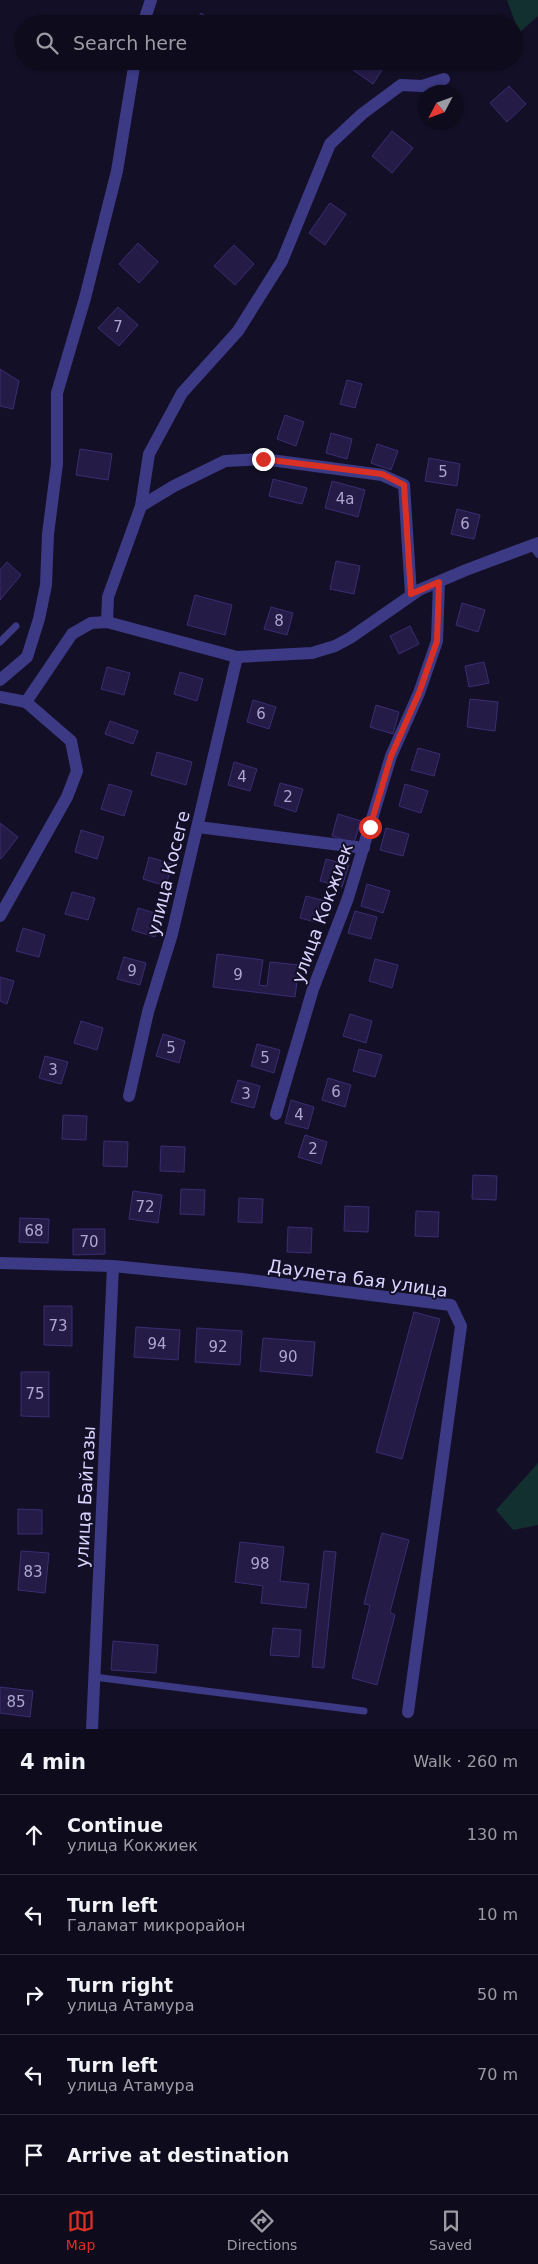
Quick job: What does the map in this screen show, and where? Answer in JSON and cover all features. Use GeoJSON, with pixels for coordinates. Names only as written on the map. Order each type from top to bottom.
{"type":"FeatureCollection","features":[{"type":"Feature","properties":{"kind":"street"},"geometry":{"type":"LineString","coordinates":[[147,15],[151,0]]}},
{"type":"Feature","properties":{"kind":"street"},"geometry":{"type":"LineString","coordinates":[[0,680],[28,657],[39,620],[46,585],[48,534],[58,464],[57,392],[85,298],[118,171],[134,70]]}},
{"type":"Feature","properties":{"kind":"street"},"geometry":{"type":"LineString","coordinates":[[108,622],[108,597],[142,506],[149,454],[182,393],[238,331],[282,261],[330,144],[362,114],[401,85],[422,86],[444,79]]}},
{"type":"Feature","properties":{"kind":"street"},"geometry":{"type":"LineString","coordinates":[[142,506],[174,486],[225,461],[263,459],[382,474],[404,485],[411,594]]}},
{"type":"Feature","properties":{"kind":"street"},"geometry":{"type":"LineString","coordinates":[[26,702],[72,634],[91,623],[108,622],[237,657],[312,653],[324,650],[350,638],[411,594],[536,547]]}},
{"type":"Feature","properties":{"kind":"street","name":"улица Кокжиек"},"geometry":{"type":"LineString","coordinates":[[276,1114],[313,989],[348,898],[391,756],[419,693],[437,641],[439,582]]}},
{"type":"Feature","properties":{"kind":"street","name":"улица Косеге"},"geometry":{"type":"LineString","coordinates":[[129,1096],[148,1012],[172,934],[237,657]]}},
{"type":"Feature","properties":{"kind":"street"},"geometry":{"type":"LineString","coordinates":[[0,697],[26,702],[72,740],[77,771],[67,797],[0,916]]}},
{"type":"Feature","properties":{"kind":"street"},"geometry":{"type":"LineString","coordinates":[[198,827],[364,848]]}},
{"type":"Feature","properties":{"kind":"street","name":"Даулета бая улица"},"geometry":{"type":"LineString","coordinates":[[0,1263],[113,1266],[242,1279],[451,1305],[461,1326],[408,1712]]}},
{"type":"Feature","properties":{"kind":"street","name":"улица Байгазы"},"geometry":{"type":"LineString","coordinates":[[92,1729],[113,1266]]}},
{"type":"Feature","properties":{"kind":"lane"},"geometry":{"type":"LineString","coordinates":[[0,642],[16,626]]}},
{"type":"Feature","properties":{"kind":"lane"},"geometry":{"type":"LineString","coordinates":[[94,1677],[364,1711]]}},
{"type":"Feature","properties":{"kind":"green space"},"geometry":{"type":"Polygon","coordinates":[[[507,0],[538,0],[538,16],[523,29],[523,15],[512,15],[507,0]]]}},
{"type":"Feature","properties":{"kind":"green space"},"geometry":{"type":"Polygon","coordinates":[[[538,1463],[538,1525],[513,1530],[496,1510],[538,1463]]]}},
{"type":"Feature","properties":{"kind":"building"},"geometry":{"type":"Polygon","coordinates":[[[353,70],[382,70],[373,84],[353,70]]]}},
{"type":"Feature","properties":{"kind":"building"},"geometry":{"type":"Polygon","coordinates":[[[509,86],[526,104],[507,122],[490,103],[509,86]]]}},
{"type":"Feature","properties":{"kind":"building"},"geometry":{"type":"Polygon","coordinates":[[[392,131],[413,148],[392,173],[372,156],[392,131]]]}},
{"type":"Feature","properties":{"kind":"building"},"geometry":{"type":"Polygon","coordinates":[[[330,203],[346,214],[325,245],[309,233],[330,203]]]}},
{"type":"Feature","properties":{"kind":"building"},"geometry":{"type":"Polygon","coordinates":[[[138,243],[158,262],[139,283],[119,264],[138,243]]]}},
{"type":"Feature","properties":{"kind":"building"},"geometry":{"type":"Polygon","coordinates":[[[234,245],[254,264],[235,285],[214,266],[234,245]]]}},
{"type":"Feature","properties":{"kind":"building"},"geometry":{"type":"Polygon","coordinates":[[[118,307],[138,325],[119,346],[98,328],[118,307]]]}},
{"type":"Feature","properties":{"kind":"building"},"geometry":{"type":"Polygon","coordinates":[[[0,369],[19,381],[13,409],[0,406],[0,369]]]}},
{"type":"Feature","properties":{"kind":"building"},"geometry":{"type":"Polygon","coordinates":[[[347,380],[362,384],[355,408],[340,404],[347,380]]]}},
{"type":"Feature","properties":{"kind":"building"},"geometry":{"type":"Polygon","coordinates":[[[285,415],[304,422],[296,446],[277,439],[285,415]]]}},
{"type":"Feature","properties":{"kind":"building"},"geometry":{"type":"Polygon","coordinates":[[[331,433],[352,439],[347,459],[326,453],[331,433]]]}},
{"type":"Feature","properties":{"kind":"building"},"geometry":{"type":"Polygon","coordinates":[[[377,444],[398,451],[391,470],[371,463],[377,444]]]}},
{"type":"Feature","properties":{"kind":"building"},"geometry":{"type":"Polygon","coordinates":[[[80,449],[112,454],[108,480],[76,475],[80,449]]]}},
{"type":"Feature","properties":{"kind":"building"},"geometry":{"type":"Polygon","coordinates":[[[429,458],[460,464],[457,486],[425,481],[429,458]]]}},
{"type":"Feature","properties":{"kind":"building"},"geometry":{"type":"Polygon","coordinates":[[[273,479],[307,488],[302,504],[269,496],[273,479]]]}},
{"type":"Feature","properties":{"kind":"building"},"geometry":{"type":"Polygon","coordinates":[[[332,481],[365,490],[358,517],[325,508],[332,481]]]}},
{"type":"Feature","properties":{"kind":"building"},"geometry":{"type":"Polygon","coordinates":[[[457,509],[480,515],[474,539],[451,534],[457,509]]]}},
{"type":"Feature","properties":{"kind":"building"},"geometry":{"type":"Polygon","coordinates":[[[336,561],[360,566],[354,594],[330,589],[336,561]]]}},
{"type":"Feature","properties":{"kind":"building"},"geometry":{"type":"Polygon","coordinates":[[[7,562],[21,575],[0,600],[0,570],[7,562]]]}},
{"type":"Feature","properties":{"kind":"building"},"geometry":{"type":"Polygon","coordinates":[[[195,595],[232,605],[225,635],[187,625],[195,595]]]}},
{"type":"Feature","properties":{"kind":"building"},"geometry":{"type":"Polygon","coordinates":[[[462,603],[485,610],[478,632],[456,625],[462,603]]]}},
{"type":"Feature","properties":{"kind":"building"},"geometry":{"type":"Polygon","coordinates":[[[271,607],[293,613],[287,635],[264,629],[271,607]]]}},
{"type":"Feature","properties":{"kind":"building"},"geometry":{"type":"Polygon","coordinates":[[[410,626],[419,644],[399,654],[390,636],[410,626]]]}},
{"type":"Feature","properties":{"kind":"building"},"geometry":{"type":"Polygon","coordinates":[[[484,662],[489,683],[469,687],[465,666],[484,662]]]}},
{"type":"Feature","properties":{"kind":"building"},"geometry":{"type":"Polygon","coordinates":[[[107,667],[130,673],[124,695],[101,689],[107,667]]]}},
{"type":"Feature","properties":{"kind":"building"},"geometry":{"type":"Polygon","coordinates":[[[180,672],[203,679],[197,701],[174,694],[180,672]]]}},
{"type":"Feature","properties":{"kind":"building"},"geometry":{"type":"Polygon","coordinates":[[[470,699],[498,702],[495,731],[467,727],[470,699]]]}},
{"type":"Feature","properties":{"kind":"building"},"geometry":{"type":"Polygon","coordinates":[[[253,700],[276,707],[269,729],[247,722],[253,700]]]}},
{"type":"Feature","properties":{"kind":"building"},"geometry":{"type":"Polygon","coordinates":[[[376,705],[399,712],[393,734],[370,727],[376,705]]]}},
{"type":"Feature","properties":{"kind":"building"},"geometry":{"type":"Polygon","coordinates":[[[110,721],[138,731],[133,744],[105,734],[110,721]]]}},
{"type":"Feature","properties":{"kind":"building"},"geometry":{"type":"Polygon","coordinates":[[[418,748],[440,754],[434,776],[411,770],[418,748]]]}},
{"type":"Feature","properties":{"kind":"building"},"geometry":{"type":"Polygon","coordinates":[[[157,752],[192,762],[186,785],[151,775],[157,752]]]}},
{"type":"Feature","properties":{"kind":"building"},"geometry":{"type":"Polygon","coordinates":[[[234,762],[257,769],[250,791],[228,785],[234,762]]]}},
{"type":"Feature","properties":{"kind":"building"},"geometry":{"type":"Polygon","coordinates":[[[280,783],[303,789],[296,812],[274,805],[280,783]]]}},
{"type":"Feature","properties":{"kind":"building"},"geometry":{"type":"Polygon","coordinates":[[[109,784],[132,791],[124,816],[101,809],[109,784]]]}},
{"type":"Feature","properties":{"kind":"building"},"geometry":{"type":"Polygon","coordinates":[[[405,784],[428,791],[421,813],[399,806],[405,784]]]}},
{"type":"Feature","properties":{"kind":"building"},"geometry":{"type":"Polygon","coordinates":[[[338,814],[361,821],[354,843],[332,836],[338,814]]]}},
{"type":"Feature","properties":{"kind":"building"},"geometry":{"type":"Polygon","coordinates":[[[0,823],[18,837],[1,859],[0,858],[0,823]]]}},
{"type":"Feature","properties":{"kind":"building"},"geometry":{"type":"Polygon","coordinates":[[[386,828],[409,834],[403,856],[380,850],[386,828]]]}},
{"type":"Feature","properties":{"kind":"building"},"geometry":{"type":"Polygon","coordinates":[[[81,830],[104,837],[97,859],[75,852],[81,830]]]}},
{"type":"Feature","properties":{"kind":"building"},"geometry":{"type":"Polygon","coordinates":[[[149,857],[172,864],[166,886],[143,879],[149,857]]]}},
{"type":"Feature","properties":{"kind":"building"},"geometry":{"type":"Polygon","coordinates":[[[326,859],[349,865],[342,887],[320,881],[326,859]]]}},
{"type":"Feature","properties":{"kind":"building"},"geometry":{"type":"Polygon","coordinates":[[[367,884],[390,891],[383,913],[361,906],[367,884]]]}},
{"type":"Feature","properties":{"kind":"building"},"geometry":{"type":"Polygon","coordinates":[[[72,892],[95,898],[88,920],[65,914],[72,892]]]}},
{"type":"Feature","properties":{"kind":"building"},"geometry":{"type":"Polygon","coordinates":[[[306,896],[329,902],[323,924],[300,918],[306,896]]]}},
{"type":"Feature","properties":{"kind":"building"},"geometry":{"type":"Polygon","coordinates":[[[138,908],[161,915],[155,937],[132,930],[138,908]]]}},
{"type":"Feature","properties":{"kind":"building"},"geometry":{"type":"Polygon","coordinates":[[[355,911],[377,917],[371,939],[348,933],[355,911]]]}},
{"type":"Feature","properties":{"kind":"building"},"geometry":{"type":"Polygon","coordinates":[[[23,928],[45,935],[39,957],[16,951],[23,928]]]}},
{"type":"Feature","properties":{"kind":"building"},"geometry":{"type":"Polygon","coordinates":[[[217,954],[263,960],[259,985],[267,986],[270,962],[299,965],[295,997],[213,987],[217,954]]]}},
{"type":"Feature","properties":{"kind":"building"},"geometry":{"type":"Polygon","coordinates":[[[124,957],[146,963],[140,985],[117,979],[124,957]]]}},
{"type":"Feature","properties":{"kind":"building"},"geometry":{"type":"Polygon","coordinates":[[[375,959],[398,965],[392,988],[369,981],[375,959]]]}},
{"type":"Feature","properties":{"kind":"building"},"geometry":{"type":"Polygon","coordinates":[[[0,977],[14,981],[7,1004],[0,1001],[0,977]]]}},
{"type":"Feature","properties":{"kind":"building"},"geometry":{"type":"Polygon","coordinates":[[[350,1014],[372,1021],[366,1043],[343,1036],[350,1014]]]}},
{"type":"Feature","properties":{"kind":"building"},"geometry":{"type":"Polygon","coordinates":[[[81,1021],[103,1028],[97,1050],[74,1043],[81,1021]]]}},
{"type":"Feature","properties":{"kind":"building"},"geometry":{"type":"Polygon","coordinates":[[[163,1034],[185,1041],[179,1063],[156,1056],[163,1034]]]}},
{"type":"Feature","properties":{"kind":"building"},"geometry":{"type":"Polygon","coordinates":[[[257,1044],[280,1050],[274,1073],[251,1066],[257,1044]]]}},
{"type":"Feature","properties":{"kind":"building"},"geometry":{"type":"Polygon","coordinates":[[[359,1049],[382,1055],[375,1077],[353,1071],[359,1049]]]}},
{"type":"Feature","properties":{"kind":"building"},"geometry":{"type":"Polygon","coordinates":[[[45,1056],[68,1062],[61,1084],[39,1078],[45,1056]]]}},
{"type":"Feature","properties":{"kind":"building"},"geometry":{"type":"Polygon","coordinates":[[[328,1078],[351,1085],[345,1107],[322,1100],[328,1078]]]}},
{"type":"Feature","properties":{"kind":"building"},"geometry":{"type":"Polygon","coordinates":[[[238,1080],[260,1086],[254,1108],[231,1102],[238,1080]]]}},
{"type":"Feature","properties":{"kind":"building"},"geometry":{"type":"Polygon","coordinates":[[[291,1100],[314,1107],[308,1129],[285,1123],[291,1100]]]}},
{"type":"Feature","properties":{"kind":"building"},"geometry":{"type":"Polygon","coordinates":[[[63,1115],[87,1116],[86,1140],[62,1139],[63,1115]]]}},
{"type":"Feature","properties":{"kind":"building"},"geometry":{"type":"Polygon","coordinates":[[[305,1135],[327,1142],[321,1164],[298,1157],[305,1135]]]}},
{"type":"Feature","properties":{"kind":"building"},"geometry":{"type":"Polygon","coordinates":[[[104,1141],[128,1142],[127,1167],[103,1166],[104,1141]]]}},
{"type":"Feature","properties":{"kind":"building"},"geometry":{"type":"Polygon","coordinates":[[[161,1146],[185,1147],[184,1172],[160,1171],[161,1146]]]}},
{"type":"Feature","properties":{"kind":"building"},"geometry":{"type":"Polygon","coordinates":[[[473,1175],[497,1176],[496,1200],[472,1199],[473,1175]]]}},
{"type":"Feature","properties":{"kind":"building"},"geometry":{"type":"Polygon","coordinates":[[[181,1189],[205,1190],[204,1215],[180,1214],[181,1189]]]}},
{"type":"Feature","properties":{"kind":"building"},"geometry":{"type":"Polygon","coordinates":[[[133,1191],[162,1195],[158,1223],[129,1219],[133,1191]]]}},
{"type":"Feature","properties":{"kind":"building"},"geometry":{"type":"Polygon","coordinates":[[[239,1198],[263,1199],[262,1223],[238,1222],[239,1198]]]}},
{"type":"Feature","properties":{"kind":"building"},"geometry":{"type":"Polygon","coordinates":[[[345,1206],[369,1207],[368,1232],[344,1231],[345,1206]]]}},
{"type":"Feature","properties":{"kind":"building"},"geometry":{"type":"Polygon","coordinates":[[[416,1211],[439,1212],[438,1237],[415,1236],[416,1211]]]}},
{"type":"Feature","properties":{"kind":"building"},"geometry":{"type":"Polygon","coordinates":[[[20,1218],[49,1219],[48,1243],[19,1242],[20,1218]]]}},
{"type":"Feature","properties":{"kind":"building"},"geometry":{"type":"Polygon","coordinates":[[[288,1227],[312,1228],[311,1253],[287,1252],[288,1227]]]}},
{"type":"Feature","properties":{"kind":"building"},"geometry":{"type":"Polygon","coordinates":[[[73,1229],[105,1229],[105,1254],[73,1255],[73,1229]]]}},
{"type":"Feature","properties":{"kind":"building"},"geometry":{"type":"Polygon","coordinates":[[[44,1306],[72,1306],[72,1346],[44,1345],[44,1306]]]}},
{"type":"Feature","properties":{"kind":"building"},"geometry":{"type":"Polygon","coordinates":[[[414,1312],[440,1319],[402,1459],[376,1452],[414,1312]]]}},
{"type":"Feature","properties":{"kind":"building"},"geometry":{"type":"Polygon","coordinates":[[[136,1327],[180,1330],[178,1360],[134,1357],[136,1327]]]}},
{"type":"Feature","properties":{"kind":"building"},"geometry":{"type":"Polygon","coordinates":[[[197,1328],[242,1331],[240,1365],[195,1362],[197,1328]]]}},
{"type":"Feature","properties":{"kind":"building"},"geometry":{"type":"Polygon","coordinates":[[[263,1338],[315,1342],[312,1376],[260,1371],[263,1338]]]}},
{"type":"Feature","properties":{"kind":"building"},"geometry":{"type":"Polygon","coordinates":[[[21,1372],[49,1372],[49,1417],[21,1416],[21,1372]]]}},
{"type":"Feature","properties":{"kind":"building"},"geometry":{"type":"Polygon","coordinates":[[[18,1509],[42,1510],[42,1534],[18,1534],[18,1509]]]}},
{"type":"Feature","properties":{"kind":"building"},"geometry":{"type":"Polygon","coordinates":[[[382,1533],[409,1540],[390,1612],[395,1615],[377,1685],[352,1678],[370,1605],[364,1604],[382,1533]]]}},
{"type":"Feature","properties":{"kind":"building"},"geometry":{"type":"Polygon","coordinates":[[[240,1542],[284,1547],[280,1581],[309,1584],[306,1608],[261,1603],[263,1586],[235,1582],[240,1542]]]}},
{"type":"Feature","properties":{"kind":"building"},"geometry":{"type":"Polygon","coordinates":[[[21,1551],[49,1553],[45,1593],[18,1590],[21,1551]]]}},
{"type":"Feature","properties":{"kind":"building"},"geometry":{"type":"Polygon","coordinates":[[[324,1551],[336,1552],[324,1668],[312,1667],[324,1551]]]}},
{"type":"Feature","properties":{"kind":"building"},"geometry":{"type":"Polygon","coordinates":[[[273,1628],[301,1630],[299,1657],[270,1655],[273,1628]]]}},
{"type":"Feature","properties":{"kind":"building"},"geometry":{"type":"Polygon","coordinates":[[[113,1641],[158,1645],[156,1673],[111,1670],[113,1641]]]}},
{"type":"Feature","properties":{"kind":"building"},"geometry":{"type":"Polygon","coordinates":[[[0,1687],[33,1691],[30,1717],[0,1713],[0,1687]]]}},
{"type":"Feature","properties":{"kind":"route"},"geometry":{"type":"LineString","coordinates":[[263,459],[382,474],[404,485],[411,594],[439,582],[437,641],[419,693],[391,756],[370,827]]}}]}
